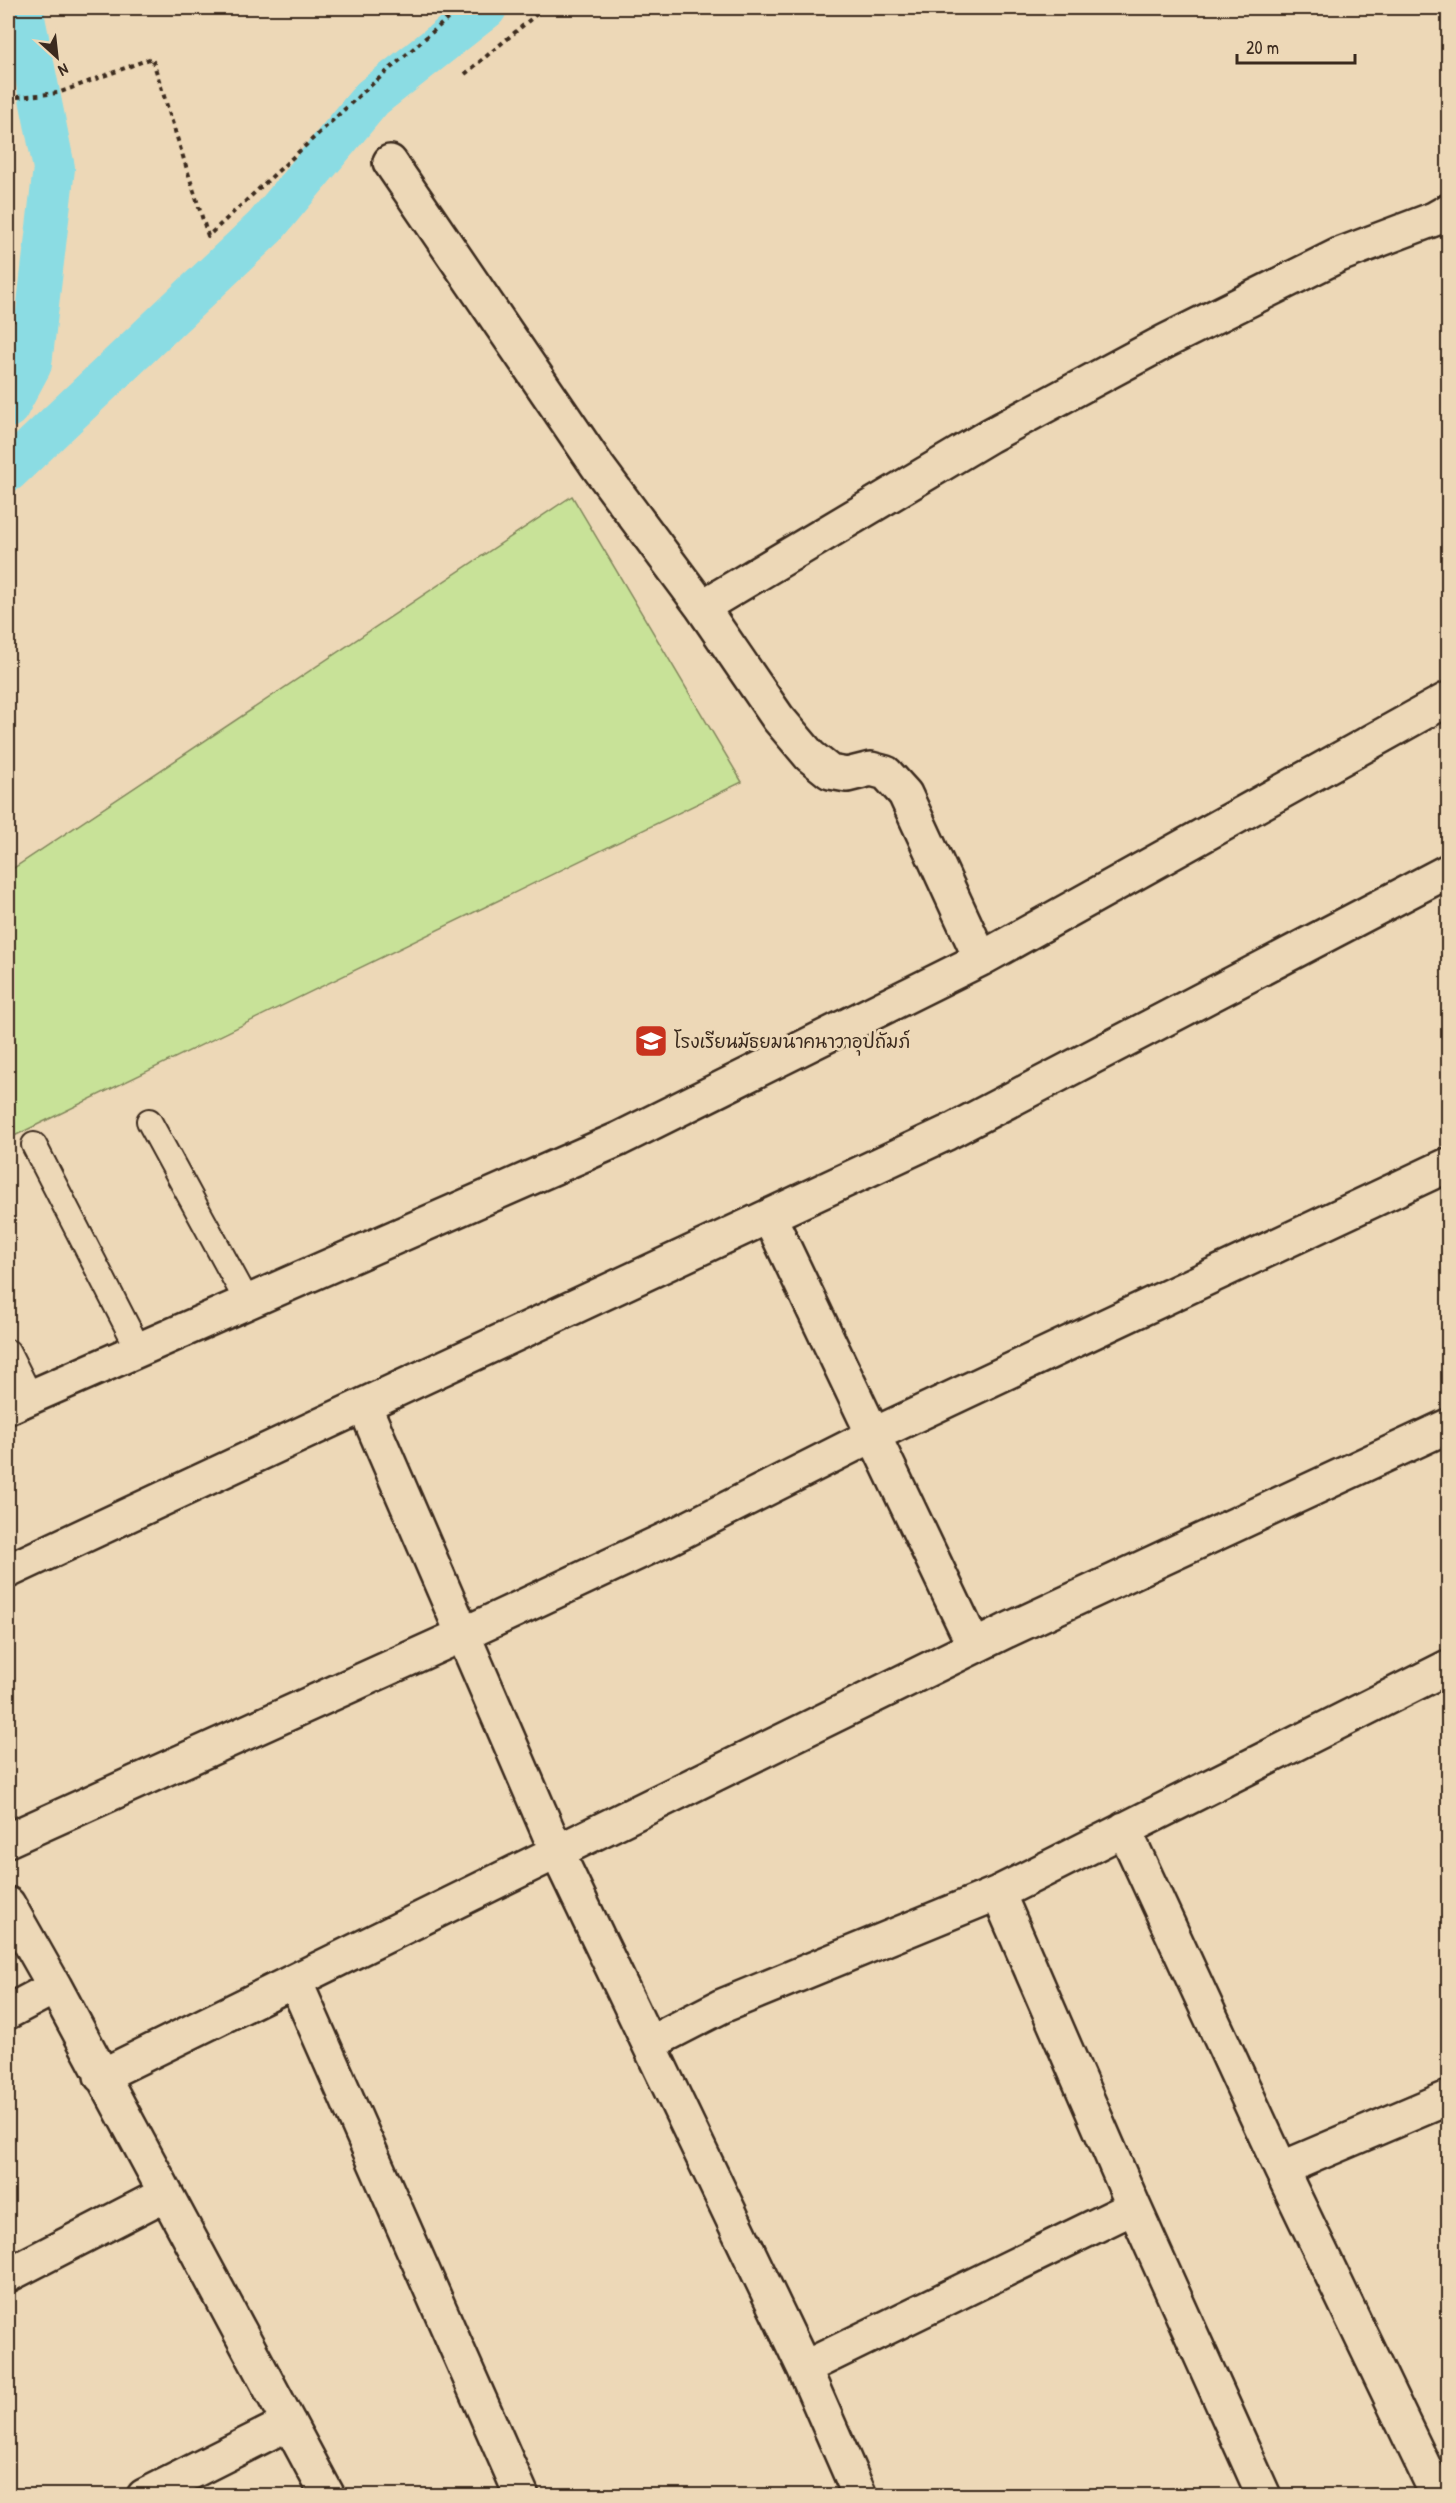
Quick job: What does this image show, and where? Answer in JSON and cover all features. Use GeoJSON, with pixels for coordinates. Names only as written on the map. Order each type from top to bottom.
{"type":"FeatureCollection","features":[{"type":"Feature","properties":{"kind":"street"},"geometry":{"type":"LineString","coordinates":[[390,162],[598,467],[702,607],[778,718],[810,756],[830,771],[847,775],[871,769],[886,773],[905,794],[981,960]]}},
{"type":"Feature","properties":{"kind":"street"},"geometry":{"type":"LineString","coordinates":[[702,607],[989,436],[1166,341],[1339,255],[1434,219],[1449,210]]}},
{"type":"Feature","properties":{"kind":"street"},"geometry":{"type":"LineString","coordinates":[[19,1401],[619,1139],[981,960],[1449,699]]}},
{"type":"Feature","properties":{"kind":"street"},"geometry":{"type":"LineString","coordinates":[[8,1571],[770,1218],[947,1133],[1449,871]]}},
{"type":"Feature","properties":{"kind":"street"},"geometry":{"type":"LineString","coordinates":[[8,1840],[464,1634],[669,1538],[873,1435],[1449,1165]]}},
{"type":"Feature","properties":{"kind":"street"},"geometry":{"type":"LineString","coordinates":[[770,1218],[974,1646]]}},
{"type":"Feature","properties":{"kind":"street"},"geometry":{"type":"LineString","coordinates":[[364,1405],[557,1852],[804,2368],[860,2496]]}},
{"type":"Feature","properties":{"kind":"street"},"geometry":{"type":"LineString","coordinates":[[101,2076],[974,1646],[1449,1426]]}},
{"type":"Feature","properties":{"kind":"street"},"geometry":{"type":"LineString","coordinates":[[650,2043],[713,2010],[998,1893],[1449,1667]]}},
{"type":"Feature","properties":{"kind":"street"},"geometry":{"type":"LineString","coordinates":[[1124,1829],[1281,2169],[1438,2496]]}},
{"type":"Feature","properties":{"kind":"street"},"geometry":{"type":"LineString","coordinates":[[998,1893],[1134,2207],[1264,2496]]}},
{"type":"Feature","properties":{"kind":"street"},"geometry":{"type":"LineString","coordinates":[[8,1904],[328,2496]]}},
{"type":"Feature","properties":{"kind":"street"},"geometry":{"type":"LineString","coordinates":[[295,1981],[522,2496]]}},
{"type":"Feature","properties":{"kind":"street"},"geometry":{"type":"LineString","coordinates":[[8,2012],[55,1988]]}},
{"type":"Feature","properties":{"kind":"street"},"geometry":{"type":"LineString","coordinates":[[1281,2169],[1449,2098]]}},
{"type":"Feature","properties":{"kind":"street"},"geometry":{"type":"LineString","coordinates":[[8,2275],[165,2194]]}},
{"type":"Feature","properties":{"kind":"street"},"geometry":{"type":"LineString","coordinates":[[804,2368],[1134,2207]]}},
{"type":"Feature","properties":{"kind":"street"},"geometry":{"type":"LineString","coordinates":[[144,2496],[289,2423]]}},
{"type":"Feature","properties":{"kind":"lane"},"geometry":{"type":"LineString","coordinates":[[149,1121],[247,1301]]}},
{"type":"Feature","properties":{"kind":"lane"},"geometry":{"type":"LineString","coordinates":[[34,1145],[138,1348]]}},
{"type":"Feature","properties":{"kind":"lane"},"geometry":{"type":"LineString","coordinates":[[8,1352],[19,1401]]}},
{"type":"Feature","properties":{"kind":"path"},"geometry":{"type":"LineString","coordinates":[[9,98],[58,93],[152,58],[208,237],[361,94],[460,8]]}},
{"type":"Feature","properties":{"kind":"path"},"geometry":{"type":"LineString","coordinates":[[465,74],[544,8]]}},
{"type":"Feature","properties":{"kind":"path"},"geometry":{"type":"LineString","coordinates":[[8,264],[13,324],[8,333]]}},
{"type":"Feature","properties":{"kind":"green space"},"geometry":{"type":"Polygon","coordinates":[[[572,496],[742,782],[8,1139],[8,872],[572,496]]]}},
{"type":"Feature","properties":{"kind":"waterway"},"geometry":{"type":"LineString","coordinates":[[8,407],[31,364],[54,168],[22,8]]}},
{"type":"Feature","properties":{"kind":"waterway"},"geometry":{"type":"LineString","coordinates":[[8,471],[265,227],[372,98],[486,8]]}},
{"type":"Feature","properties":{"kind":"place","name":"โรงเรียนมัธยมนาคนาวาอุปถัมภ์"},"geometry":{"type":"Point","coordinates":[651,1041]}}]}
